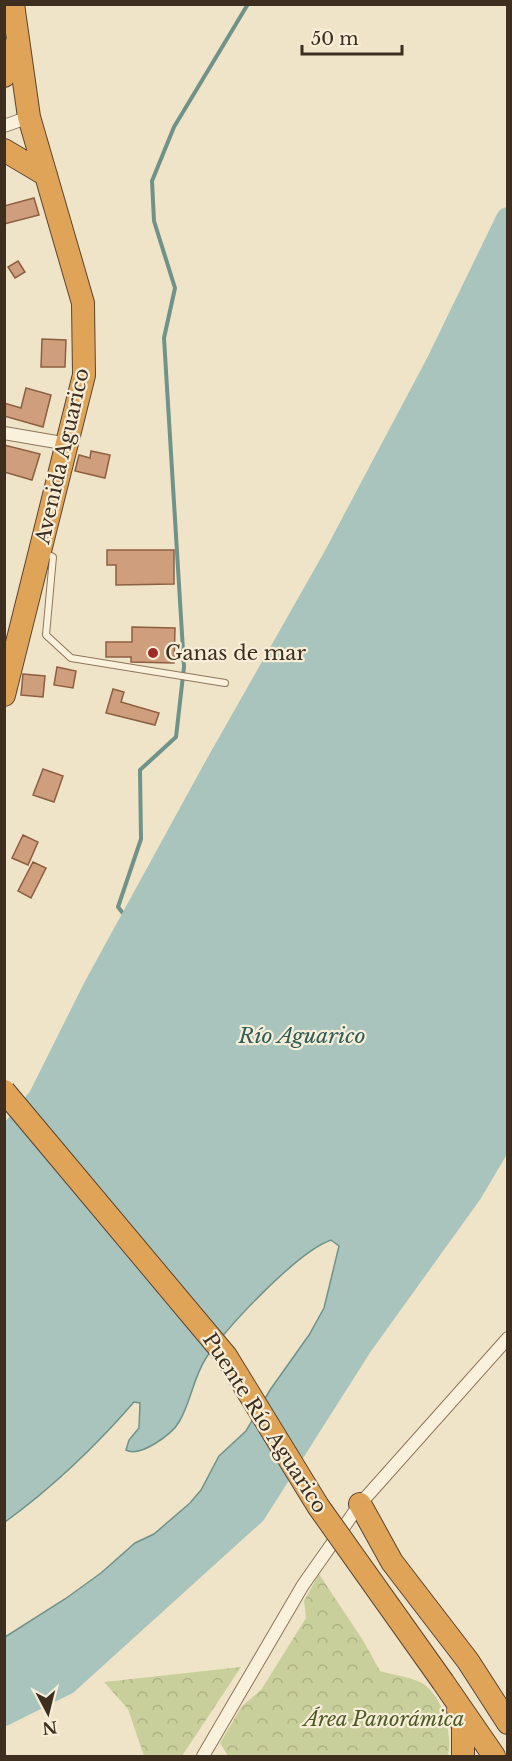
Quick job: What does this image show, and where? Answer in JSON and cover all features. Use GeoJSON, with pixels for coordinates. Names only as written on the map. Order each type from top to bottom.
{"type":"FeatureCollection","features":[{"type":"Feature","properties":{"kind":"highway","name":"Avenida Aguarico"},"geometry":{"type":"LineString","coordinates":[[4,695],[84,375],[83,303],[29,117],[13,4]]}},
{"type":"Feature","properties":{"kind":"highway"},"geometry":{"type":"LineString","coordinates":[[4,75],[18,41]]}},
{"type":"Feature","properties":{"kind":"highway"},"geometry":{"type":"LineString","coordinates":[[4,150],[46,175]]}},
{"type":"Feature","properties":{"kind":"highway","name":"Puente Río Aguarico"},"geometry":{"type":"LineString","coordinates":[[4,1091],[226,1356],[318,1506],[494,1756]]}},
{"type":"Feature","properties":{"kind":"highway"},"geometry":{"type":"LineString","coordinates":[[360,1504],[392,1562],[468,1661],[507,1723]]}},
{"type":"Feature","properties":{"kind":"highway"},"geometry":{"type":"LineString","coordinates":[[449,1691],[463,1727],[463,1756]]}},
{"type":"Feature","properties":{"kind":"street"},"geometry":{"type":"LineString","coordinates":[[4,126],[29,117]]}},
{"type":"Feature","properties":{"kind":"street"},"geometry":{"type":"LineString","coordinates":[[4,433],[68,444]]}},
{"type":"Feature","properties":{"kind":"street"},"geometry":{"type":"LineString","coordinates":[[203,1756],[303,1585],[360,1504],[507,1338]]}},
{"type":"Feature","properties":{"kind":"lane"},"geometry":{"type":"LineString","coordinates":[[41,550],[53,557],[46,635],[71,658],[225,683]]}},
{"type":"Feature","properties":{"kind":"green space","name":"Área Panorámica"},"geometry":{"type":"Polygon","coordinates":[[[319,1574],[364,1642],[380,1671],[418,1681],[436,1697],[448,1727],[448,1756],[228,1756],[220,1743],[242,1706],[261,1690],[306,1618],[304,1601],[319,1574]]]}},
{"type":"Feature","properties":{"kind":"green space"},"geometry":{"type":"Polygon","coordinates":[[[241,1667],[182,1756],[144,1756],[128,1709],[104,1682],[241,1667]]]}},
{"type":"Feature","properties":{"kind":"water","name":"Río Aguarico"},"geometry":{"type":"Polygon","coordinates":[[[507,219],[507,1129],[470,1193],[360,1346],[254,1513],[66,1683],[5,1714],[5,1637],[101,1573],[135,1543],[154,1534],[190,1503],[201,1490],[219,1456],[246,1431],[270,1390],[309,1335],[324,1308],[339,1246],[331,1240],[317,1247],[282,1274],[246,1310],[206,1358],[183,1414],[170,1433],[147,1448],[132,1452],[126,1450],[129,1440],[139,1428],[140,1403],[134,1402],[73,1466],[5,1522],[5,1142],[40,1098],[95,988],[216,767],[333,561],[439,361],[507,219]]]}},
{"type":"Feature","properties":{"kind":"building"},"geometry":{"type":"Polygon","coordinates":[[[34,198],[39,215],[4,224],[4,206],[34,198]]]}},
{"type":"Feature","properties":{"kind":"building"},"geometry":{"type":"Polygon","coordinates":[[[18,261],[25,272],[15,278],[8,267],[18,261]]]}},
{"type":"Feature","properties":{"kind":"building"},"geometry":{"type":"Polygon","coordinates":[[[42,339],[66,340],[65,367],[41,367],[42,339]]]}},
{"type":"Feature","properties":{"kind":"building"},"geometry":{"type":"Polygon","coordinates":[[[26,388],[51,395],[43,427],[4,416],[4,403],[21,408],[26,388]]]}},
{"type":"Feature","properties":{"kind":"building"},"geometry":{"type":"Polygon","coordinates":[[[4,445],[40,454],[32,480],[4,472],[4,445]]]}},
{"type":"Feature","properties":{"kind":"building"},"geometry":{"type":"Polygon","coordinates":[[[91,451],[110,455],[105,478],[75,471],[79,455],[90,458],[91,451]]]}},
{"type":"Feature","properties":{"kind":"building"},"geometry":{"type":"Polygon","coordinates":[[[107,550],[174,550],[174,584],[116,585],[116,565],[107,565],[107,550]]]}},
{"type":"Feature","properties":{"kind":"building"},"geometry":{"type":"Polygon","coordinates":[[[132,627],[175,628],[174,663],[131,662],[131,657],[106,657],[106,642],[132,642],[132,627]]]}},
{"type":"Feature","properties":{"kind":"building"},"geometry":{"type":"Polygon","coordinates":[[[57,667],[76,671],[73,688],[54,685],[57,667]]]}},
{"type":"Feature","properties":{"kind":"building"},"geometry":{"type":"Polygon","coordinates":[[[23,674],[45,676],[43,697],[21,695],[23,674]]]}},
{"type":"Feature","properties":{"kind":"building"},"geometry":{"type":"Polygon","coordinates":[[[113,689],[124,692],[121,702],[159,713],[155,725],[106,713],[113,689]]]}},
{"type":"Feature","properties":{"kind":"building"},"geometry":{"type":"Polygon","coordinates":[[[43,769],[63,776],[54,802],[33,795],[43,769]]]}},
{"type":"Feature","properties":{"kind":"building"},"geometry":{"type":"Polygon","coordinates":[[[23,835],[38,842],[28,865],[12,858],[23,835]]]}},
{"type":"Feature","properties":{"kind":"building"},"geometry":{"type":"Polygon","coordinates":[[[33,862],[46,868],[31,898],[18,891],[33,862]]]}},
{"type":"Feature","properties":{"kind":"waterway"},"geometry":{"type":"LineString","coordinates":[[134,927],[118,907],[141,839],[140,770],[176,737],[184,667],[164,338],[175,288],[154,221],[152,181],[174,127],[248,4]]}},
{"type":"Feature","properties":{"kind":"waterway"},"geometry":{"type":"LineString","coordinates":[[4,1142],[40,1098],[95,988],[216,767],[333,561],[439,361],[508,219]]}},
{"type":"Feature","properties":{"kind":"waterway"},"geometry":{"type":"LineString","coordinates":[[4,1714],[66,1683],[254,1513],[360,1346],[470,1193],[508,1129]]}},
{"type":"Feature","properties":{"kind":"place","name":"Ganas de mar"},"geometry":{"type":"Point","coordinates":[153,653]}}]}
